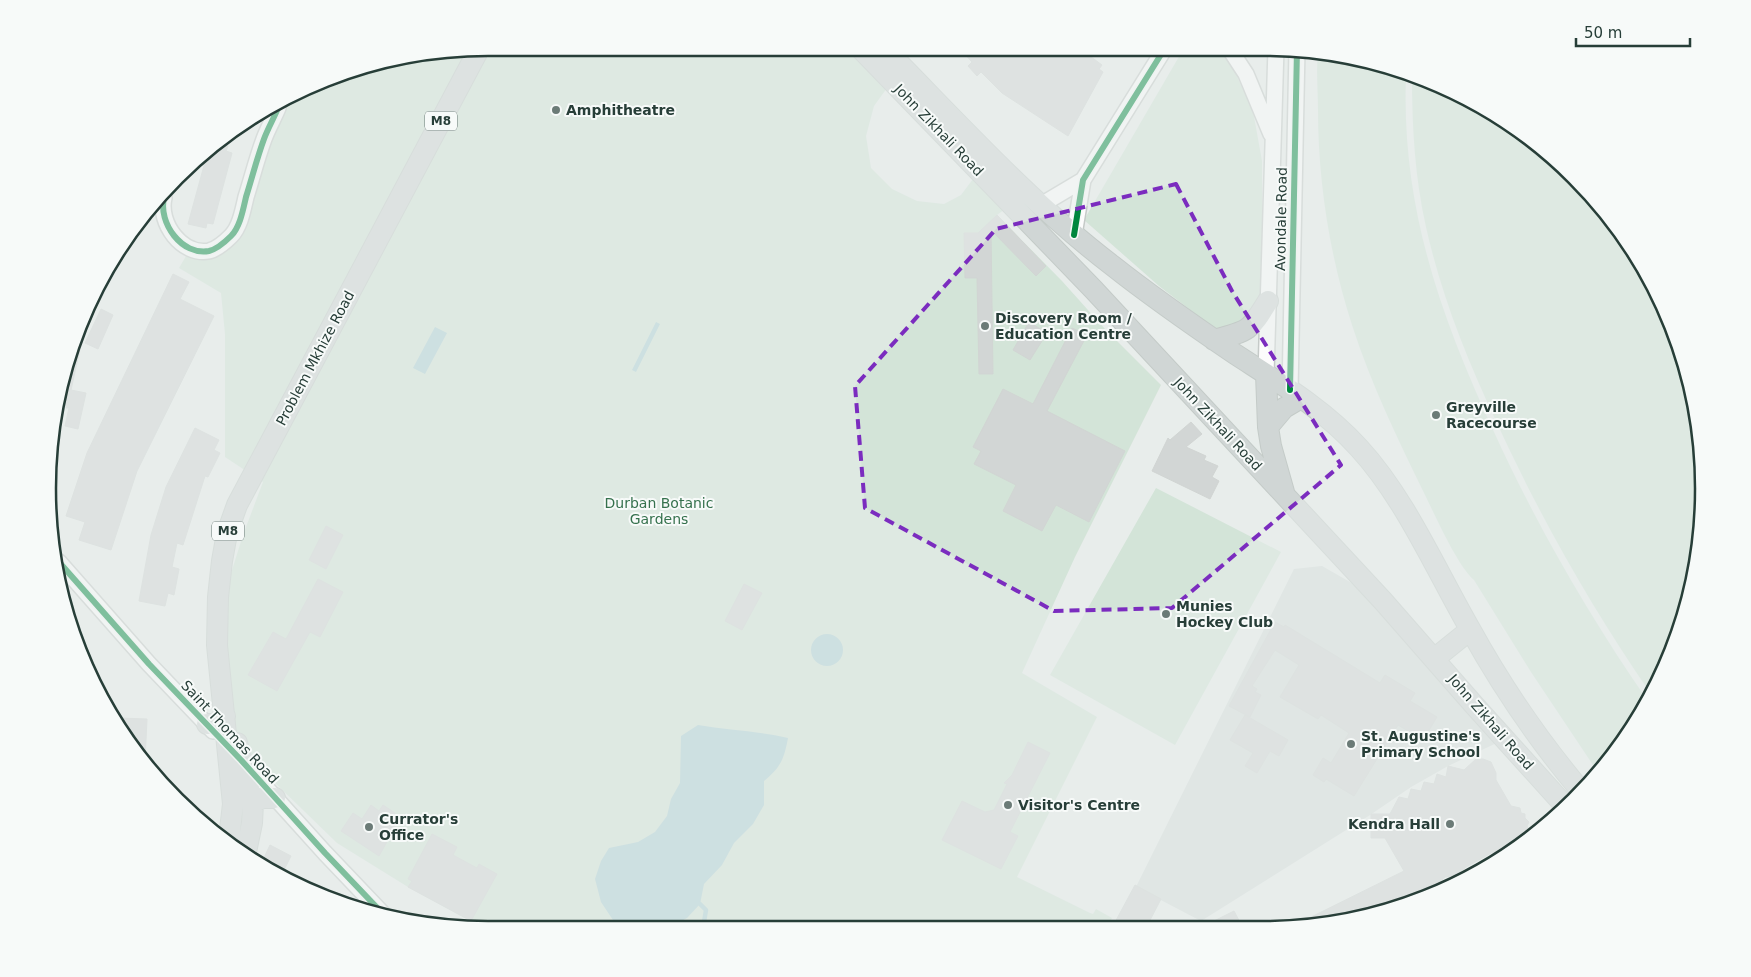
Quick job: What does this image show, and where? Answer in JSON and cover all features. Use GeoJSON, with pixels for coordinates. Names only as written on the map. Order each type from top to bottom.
{"type":"FeatureCollection","features":[{"type":"Feature","properties":{"kind":"main road","name":"Problem Mkhize Road"},"geometry":{"type":"LineString","coordinates":[[222,685],[217,646],[218,597],[227,533],[237,505],[475,56]]}},
{"type":"Feature","properties":{"kind":"main road","name":"John Zikhali Road"},"geometry":{"type":"LineString","coordinates":[[868,56],[1093,289],[1338,552],[1561,801]]}},
{"type":"Feature","properties":{"kind":"main road","name":"John Zikhali Road"},"geometry":{"type":"LineString","coordinates":[[892,56],[1040,204],[1074,235],[1120,272],[1214,340],[1295,394],[1336,425],[1360,448],[1394,495],[1424,545],[1470,630],[1539,739],[1576,786]]}},
{"type":"Feature","properties":{"kind":"main road"},"geometry":{"type":"LineString","coordinates":[[1214,340],[1246,330],[1254,324],[1268,301]]}},
{"type":"Feature","properties":{"kind":"main road"},"geometry":{"type":"LineString","coordinates":[[1266,374],[1268,427],[1273,454],[1287,499]]}},
{"type":"Feature","properties":{"kind":"main road"},"geometry":{"type":"LineString","coordinates":[[1268,427],[1295,394]]}},
{"type":"Feature","properties":{"kind":"main road"},"geometry":{"type":"LineString","coordinates":[[1434,659],[1470,630]]}},
{"type":"Feature","properties":{"kind":"main road","name":"M8"},"geometry":{"type":"LineString","coordinates":[[222,685],[225,716],[234,752],[253,804],[252,823],[247,847]]}},
{"type":"Feature","properties":{"kind":"main road","name":"M8"},"geometry":{"type":"LineString","coordinates":[[222,685],[234,752],[233,804],[229,834]]}},
{"type":"Feature","properties":{"kind":"main road"},"geometry":{"type":"LineString","coordinates":[[207,724],[215,724],[225,716]]}},
{"type":"Feature","properties":{"kind":"main road"},"geometry":{"type":"LineString","coordinates":[[253,804],[262,798],[275,798]]}},
{"type":"Feature","properties":{"kind":"street"},"geometry":{"type":"LineString","coordinates":[[1074,235],[1083,180],[1161,56]]}},
{"type":"Feature","properties":{"kind":"street"},"geometry":{"type":"LineString","coordinates":[[1234,56],[1246,74],[1273,138]]}},
{"type":"Feature","properties":{"kind":"street","name":"Avondale Road"},"geometry":{"type":"LineString","coordinates":[[1266,374],[1276,56]]}},
{"type":"Feature","properties":{"kind":"street","name":"Avondale Road"},"geometry":{"type":"LineString","coordinates":[[1295,394],[1297,58]]}},
{"type":"Feature","properties":{"kind":"street"},"geometry":{"type":"LineString","coordinates":[[162,205],[167,226],[176,238],[188,248],[208,251],[223,244],[233,234],[240,220],[264,139],[276,112]]}},
{"type":"Feature","properties":{"kind":"street"},"geometry":{"type":"LineString","coordinates":[[1040,204],[1083,180]]}},
{"type":"Feature","properties":{"kind":"street","name":"Saint Thomas Road"},"geometry":{"type":"LineString","coordinates":[[64,568],[149,664],[234,752],[375,905]]}},
{"type":"Feature","properties":{"kind":"highlighted area"},"geometry":{"type":"Polygon","coordinates":[[[1176,184],[1232,291],[1341,465],[1172,608],[1054,611],[865,508],[855,386],[996,229],[1176,184]]]}},
{"type":"Feature","properties":{"kind":"shaded area","name":"St. Augustine's Primary School"},"geometry":{"type":"Polygon","coordinates":[[[1322,566],[1383,601],[1505,739],[1448,766],[1411,787],[1370,815],[1201,921],[1136,887],[1294,569],[1322,566]]]}},
{"type":"Feature","properties":{"kind":"green space","name":"Durban Botanic Gardens"},"geometry":{"type":"Polygon","coordinates":[[[855,56],[887,88],[874,106],[866,136],[871,168],[892,189],[917,201],[944,204],[961,195],[976,175],[1005,209],[997,215],[1161,385],[1075,557],[1022,673],[1097,717],[1017,877],[1090,913],[1093,914],[1096,909],[1112,918],[1110,921],[470,920],[408,887],[337,843],[235,744],[222,602],[243,535],[263,482],[225,457],[225,334],[221,293],[179,268],[189,251],[222,248],[279,110],[323,89],[350,79],[404,65],[460,57],[855,56]]]}},
{"type":"Feature","properties":{"kind":"green space"},"geometry":{"type":"Polygon","coordinates":[[[1179,56],[1227,56],[1253,111],[1262,161],[1262,299],[1254,315],[1229,330],[1214,328],[1159,286],[1084,220],[1179,56]]]}},
{"type":"Feature","properties":{"kind":"green space","name":"Greyville Racecourse"},"geometry":{"type":"Polygon","coordinates":[[[1318,60],[1374,71],[1406,81],[1406,123],[1410,170],[1417,215],[1441,302],[1457,345],[1494,432],[1546,536],[1605,636],[1643,694],[1622,729],[1594,766],[1454,552],[1405,454],[1368,369],[1344,299],[1327,219],[1320,164],[1318,60]]]}},
{"type":"Feature","properties":{"kind":"green space"},"geometry":{"type":"Polygon","coordinates":[[[1412,83],[1479,114],[1503,129],[1548,164],[1587,203],[1622,248],[1637,272],[1662,323],[1680,377],[1691,432],[1695,488],[1694,517],[1691,545],[1680,600],[1662,654],[1646,687],[1587,594],[1548,525],[1512,455],[1464,349],[1439,277],[1422,209],[1415,153],[1412,83]]]}},
{"type":"Feature","properties":{"kind":"green space","name":"Munies Hockey Club"},"geometry":{"type":"Polygon","coordinates":[[[1156,488],[1281,552],[1175,745],[1050,675],[1156,488]]]}},
{"type":"Feature","properties":{"kind":"water"},"geometry":{"type":"Polygon","coordinates":[[[656,322],[660,324],[636,372],[632,370],[656,322]]]}},
{"type":"Feature","properties":{"kind":"water"},"geometry":{"type":"Polygon","coordinates":[[[435,327],[447,333],[425,374],[413,368],[435,327]]]}},
{"type":"Feature","properties":{"kind":"water"},"geometry":{"type":"Polygon","coordinates":[[[827,634],[839,638],[843,650],[839,662],[827,666],[815,662],[811,650],[815,638],[827,634]]]}},
{"type":"Feature","properties":{"kind":"water"},"geometry":{"type":"Polygon","coordinates":[[[698,725],[788,738],[781,762],[764,781],[764,805],[753,824],[734,843],[722,865],[704,884],[700,904],[687,918],[682,921],[616,921],[613,920],[601,902],[595,879],[601,861],[609,848],[638,842],[655,832],[667,816],[671,799],[680,783],[681,736],[698,725]]]}},
{"type":"Feature","properties":{"kind":"building"},"geometry":{"type":"Polygon","coordinates":[[[966,56],[1090,56],[1102,65],[1099,69],[1103,72],[1068,136],[1002,93],[981,72],[977,76],[968,66],[972,62],[966,56]]]}},
{"type":"Feature","properties":{"kind":"building"},"geometry":{"type":"Polygon","coordinates":[[[226,145],[228,146],[226,151],[232,153],[213,224],[207,223],[206,228],[188,224],[205,162],[226,145]]]}},
{"type":"Feature","properties":{"kind":"building","name":"Discovery Room / Education Centre"},"geometry":{"type":"Polygon","coordinates":[[[997,215],[1046,266],[1036,276],[991,230],[993,374],[979,374],[977,278],[965,278],[964,233],[978,233],[997,215]]]}},
{"type":"Feature","properties":{"kind":"building"},"geometry":{"type":"Polygon","coordinates":[[[173,274],[189,282],[180,299],[214,316],[137,471],[111,550],[79,540],[85,522],[66,516],[87,453],[173,274]]]}},
{"type":"Feature","properties":{"kind":"building"},"geometry":{"type":"Polygon","coordinates":[[[101,309],[113,315],[98,349],[85,343],[101,309]]]}},
{"type":"Feature","properties":{"kind":"building"},"geometry":{"type":"Polygon","coordinates":[[[1029,322],[1047,333],[1030,360],[1013,350],[1029,322]]]}},
{"type":"Feature","properties":{"kind":"building"},"geometry":{"type":"Polygon","coordinates":[[[1072,328],[1087,335],[1047,411],[1125,451],[1089,522],[1056,505],[1042,531],[1003,511],[1016,485],[974,464],[981,451],[973,447],[1003,389],[1033,404],[1072,328]]]}},
{"type":"Feature","properties":{"kind":"building"},"geometry":{"type":"Polygon","coordinates":[[[80,349],[71,390],[86,393],[78,429],[65,426],[69,408],[66,408],[71,377],[80,349]]]}},
{"type":"Feature","properties":{"kind":"building"},"geometry":{"type":"Polygon","coordinates":[[[1191,422],[1202,434],[1186,447],[1206,456],[1204,460],[1218,466],[1212,477],[1219,481],[1210,499],[1152,471],[1168,438],[1170,440],[1191,422]]]}},
{"type":"Feature","properties":{"kind":"building"},"geometry":{"type":"Polygon","coordinates":[[[195,428],[219,440],[214,450],[220,453],[208,477],[205,476],[183,545],[177,543],[172,567],[179,569],[174,595],[168,593],[165,606],[139,601],[151,535],[166,487],[195,428]]]}},
{"type":"Feature","properties":{"kind":"building"},"geometry":{"type":"Polygon","coordinates":[[[326,526],[343,535],[326,569],[309,560],[326,526]]]}},
{"type":"Feature","properties":{"kind":"building"},"geometry":{"type":"Polygon","coordinates":[[[318,579],[343,592],[320,637],[310,632],[277,691],[248,675],[273,632],[286,639],[318,579]]]}},
{"type":"Feature","properties":{"kind":"building"},"geometry":{"type":"Polygon","coordinates":[[[744,584],[762,593],[742,630],[725,621],[744,584]]]}},
{"type":"Feature","properties":{"kind":"building"},"geometry":{"type":"Polygon","coordinates":[[[1275,622],[1284,627],[1285,625],[1380,683],[1385,675],[1415,693],[1410,701],[1437,717],[1423,740],[1398,725],[1354,796],[1326,779],[1324,782],[1313,775],[1323,758],[1331,763],[1349,733],[1321,715],[1318,719],[1280,697],[1299,665],[1275,650],[1252,686],[1257,689],[1255,692],[1261,695],[1250,717],[1229,706],[1275,622]]]}},
{"type":"Feature","properties":{"kind":"building"},"geometry":{"type":"Polygon","coordinates":[[[1245,715],[1288,740],[1279,756],[1270,751],[1257,773],[1245,766],[1253,753],[1230,740],[1245,715]]]}},
{"type":"Feature","properties":{"kind":"building"},"geometry":{"type":"Polygon","coordinates":[[[122,718],[147,719],[145,751],[122,718]]]}},
{"type":"Feature","properties":{"kind":"building","name":"Visitor's Centre"},"geometry":{"type":"Polygon","coordinates":[[[1028,742],[1050,753],[1010,832],[1018,836],[1001,869],[942,840],[962,801],[985,812],[994,810],[1007,784],[1004,783],[1012,775],[1028,742]]]}},
{"type":"Feature","properties":{"kind":"building","name":"Kendra Hall"},"geometry":{"type":"Polygon","coordinates":[[[1476,759],[1491,762],[1496,773],[1496,780],[1511,806],[1520,808],[1521,813],[1525,814],[1525,818],[1529,822],[1527,826],[1528,829],[1494,854],[1493,852],[1466,867],[1459,874],[1445,877],[1438,883],[1428,888],[1374,906],[1309,918],[1404,871],[1385,838],[1371,838],[1371,814],[1390,814],[1399,797],[1408,799],[1411,789],[1421,791],[1424,782],[1434,784],[1437,774],[1446,777],[1448,766],[1464,770],[1476,759]]]}},
{"type":"Feature","properties":{"kind":"building","name":"Currator's Office"},"geometry":{"type":"Polygon","coordinates":[[[371,805],[379,811],[383,805],[395,813],[391,820],[397,824],[379,856],[341,831],[353,813],[362,819],[371,805]]]}},
{"type":"Feature","properties":{"kind":"building"},"geometry":{"type":"Polygon","coordinates":[[[432,834],[457,847],[453,855],[477,868],[479,864],[497,874],[471,920],[408,887],[412,881],[408,879],[432,834]]]}},
{"type":"Feature","properties":{"kind":"building"},"geometry":{"type":"Polygon","coordinates":[[[270,845],[291,856],[284,869],[264,858],[270,845]]]}},
{"type":"Feature","properties":{"kind":"building"},"geometry":{"type":"Polygon","coordinates":[[[1135,885],[1161,899],[1150,921],[1116,921],[1135,885]]]}},
{"type":"Feature","properties":{"kind":"building"},"geometry":{"type":"Polygon","coordinates":[[[1234,911],[1239,921],[1214,921],[1234,911]]]}},
{"type":"Feature","properties":{"kind":"waterway"},"geometry":{"type":"LineString","coordinates":[[700,904],[706,910],[704,921]]}},
{"type":"Feature","properties":{"kind":"cycle path"},"geometry":{"type":"LineString","coordinates":[[1074,235],[1083,180],[1160,56]]}},
{"type":"Feature","properties":{"kind":"cycle path"},"geometry":{"type":"LineString","coordinates":[[1290,390],[1297,58]]}},
{"type":"Feature","properties":{"kind":"cycle path"},"geometry":{"type":"LineString","coordinates":[[163,204],[168,227],[181,243],[199,251],[209,251],[224,243],[239,223],[261,146],[276,112]]}},
{"type":"Feature","properties":{"kind":"cycle path"},"geometry":{"type":"LineString","coordinates":[[64,568],[149,664],[241,760],[375,905]]}},
{"type":"Feature","properties":{"kind":"place","name":"Amphitheatre"},"geometry":{"type":"Point","coordinates":[556,110]}},
{"type":"Feature","properties":{"kind":"place","name":"Discovery Room / Education Centre"},"geometry":{"type":"Point","coordinates":[985,326]}},
{"type":"Feature","properties":{"kind":"place","name":"Greyville Racecourse"},"geometry":{"type":"Point","coordinates":[1436,415]}},
{"type":"Feature","properties":{"kind":"place","name":"Munies Hockey Club"},"geometry":{"type":"Point","coordinates":[1166,614]}},
{"type":"Feature","properties":{"kind":"place","name":"St. Augustine's Primary School"},"geometry":{"type":"Point","coordinates":[1351,744]}},
{"type":"Feature","properties":{"kind":"place","name":"Visitor's Centre"},"geometry":{"type":"Point","coordinates":[1008,805]}},
{"type":"Feature","properties":{"kind":"place","name":"Kendra Hall"},"geometry":{"type":"Point","coordinates":[1450,824]}},
{"type":"Feature","properties":{"kind":"place","name":"Currator's Office"},"geometry":{"type":"Point","coordinates":[369,827]}}]}
